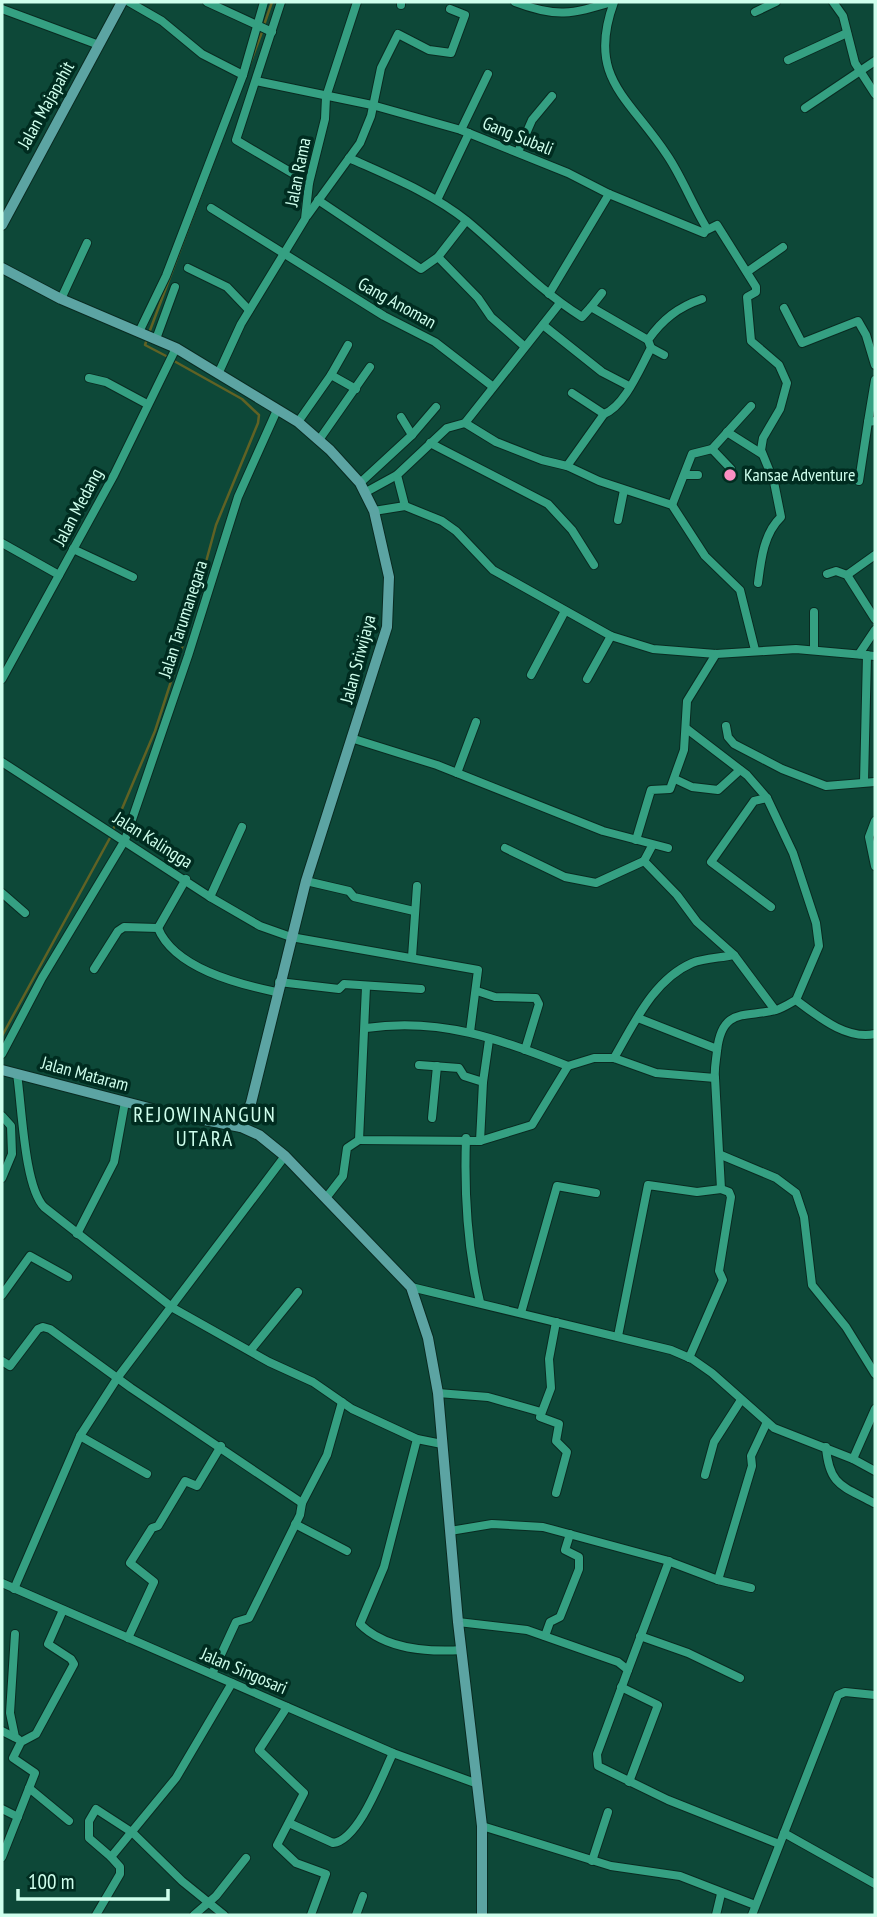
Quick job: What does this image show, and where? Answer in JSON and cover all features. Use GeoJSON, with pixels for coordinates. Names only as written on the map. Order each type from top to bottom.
{"type":"FeatureCollection","features":[{"type":"Feature","properties":{"kind":"street","name":"Jalan Majapahit"},"geometry":{"type":"LineString","coordinates":[[2,225],[122,2]]}},
{"type":"Feature","properties":{"kind":"street"},"geometry":{"type":"LineString","coordinates":[[129,2],[162,22],[202,54],[243,75]]}},
{"type":"Feature","properties":{"kind":"street"},"geometry":{"type":"LineString","coordinates":[[207,2],[270,31]]}},
{"type":"Feature","properties":{"kind":"street"},"geometry":{"type":"LineString","coordinates":[[147,336],[166,276],[243,75],[264,2]]}},
{"type":"Feature","properties":{"kind":"street"},"geometry":{"type":"LineString","coordinates":[[281,2],[236,140],[309,183]]}},
{"type":"Feature","properties":{"kind":"street","name":"Jalan Rama"},"geometry":{"type":"LineString","coordinates":[[219,372],[249,310],[305,219],[309,183],[325,119],[326,97],[357,2]]}},
{"type":"Feature","properties":{"kind":"street"},"geometry":{"type":"LineString","coordinates":[[516,2],[551,14],[567,15],[613,2]]}},
{"type":"Feature","properties":{"kind":"street"},"geometry":{"type":"LineString","coordinates":[[613,2],[604,27],[604,54],[612,85],[642,117],[670,159],[707,230],[717,225],[747,272],[757,291],[747,297],[751,341],[779,365],[787,383],[780,409],[763,438],[762,453],[774,482],[781,517],[773,523],[764,545],[758,583]]}},
{"type":"Feature","properties":{"kind":"street"},"geometry":{"type":"LineString","coordinates":[[755,12],[776,2]]}},
{"type":"Feature","properties":{"kind":"street"},"geometry":{"type":"LineString","coordinates":[[833,2],[842,16],[860,70],[875,94]]}},
{"type":"Feature","properties":{"kind":"street"},"geometry":{"type":"LineString","coordinates":[[2,9],[99,45]]}},
{"type":"Feature","properties":{"kind":"street"},"geometry":{"type":"LineString","coordinates":[[305,219],[360,143],[371,116],[381,68],[398,34],[429,50],[451,52],[465,15],[450,9]]}},
{"type":"Feature","properties":{"kind":"street"},"geometry":{"type":"LineString","coordinates":[[788,60],[847,33]]}},
{"type":"Feature","properties":{"kind":"street"},"geometry":{"type":"LineString","coordinates":[[805,108],[875,61]]}},
{"type":"Feature","properties":{"kind":"street"},"geometry":{"type":"LineString","coordinates":[[436,200],[488,74]]}},
{"type":"Feature","properties":{"kind":"street","name":"Gang Subali"},"geometry":{"type":"LineString","coordinates":[[256,81],[372,105],[465,132],[518,152],[689,228],[702,233],[707,230]]}},
{"type":"Feature","properties":{"kind":"street"},"geometry":{"type":"LineString","coordinates":[[518,152],[532,120],[552,96]]}},
{"type":"Feature","properties":{"kind":"street"},"geometry":{"type":"LineString","coordinates":[[349,158],[436,200],[466,220],[526,277],[583,317],[602,293]]}},
{"type":"Feature","properties":{"kind":"street"},"geometry":{"type":"LineString","coordinates":[[549,293],[609,194]]}},
{"type":"Feature","properties":{"kind":"street"},"geometry":{"type":"LineString","coordinates":[[318,200],[421,269],[438,257],[466,220]]}},
{"type":"Feature","properties":{"kind":"street","name":"Gang Anoman"},"geometry":{"type":"LineString","coordinates":[[211,208],[384,316],[435,342],[492,386]]}},
{"type":"Feature","properties":{"kind":"street"},"geometry":{"type":"LineString","coordinates":[[61,299],[88,243]]}},
{"type":"Feature","properties":{"kind":"street"},"geometry":{"type":"LineString","coordinates":[[747,272],[783,247]]}},
{"type":"Feature","properties":{"kind":"street"},"geometry":{"type":"LineString","coordinates":[[438,257],[478,298],[491,317],[524,346]]}},
{"type":"Feature","properties":{"kind":"street","name":"Jalan Sriwijaya"},"geometry":{"type":"LineString","coordinates":[[2,268],[61,299],[176,348],[298,422],[319,440],[363,487],[378,510],[389,577],[390,608],[387,628],[354,739],[306,881],[251,1103],[241,1127]]}},
{"type":"Feature","properties":{"kind":"street"},"geometry":{"type":"LineString","coordinates":[[188,268],[227,287],[249,310]]}},
{"type":"Feature","properties":{"kind":"street"},"geometry":{"type":"LineString","coordinates":[[147,336],[175,287]]}},
{"type":"Feature","properties":{"kind":"street"},"geometry":{"type":"LineString","coordinates":[[567,466],[604,414],[613,409],[629,386],[649,344],[665,319],[702,299]]}},
{"type":"Feature","properties":{"kind":"street"},"geometry":{"type":"LineString","coordinates":[[464,423],[560,303]]}},
{"type":"Feature","properties":{"kind":"street"},"geometry":{"type":"LineString","coordinates":[[591,307],[664,355]]}},
{"type":"Feature","properties":{"kind":"street"},"geometry":{"type":"LineString","coordinates":[[784,308],[802,343],[855,321],[863,326],[875,365]]}},
{"type":"Feature","properties":{"kind":"street"},"geometry":{"type":"LineString","coordinates":[[543,325],[602,372],[629,386]]}},
{"type":"Feature","properties":{"kind":"street"},"geometry":{"type":"LineString","coordinates":[[298,422],[348,345]]}},
{"type":"Feature","properties":{"kind":"street","name":"Jalan Medang"},"geometry":{"type":"LineString","coordinates":[[2,679],[114,475],[176,348]]}},
{"type":"Feature","properties":{"kind":"street"},"geometry":{"type":"LineString","coordinates":[[319,440],[370,367]]}},
{"type":"Feature","properties":{"kind":"street"},"geometry":{"type":"LineString","coordinates":[[331,375],[356,389]]}},
{"type":"Feature","properties":{"kind":"street"},"geometry":{"type":"LineString","coordinates":[[89,378],[106,382],[147,404]]}},
{"type":"Feature","properties":{"kind":"street"},"geometry":{"type":"LineString","coordinates":[[859,481],[872,421],[875,380]]}},
{"type":"Feature","properties":{"kind":"street"},"geometry":{"type":"LineString","coordinates":[[572,393],[604,414]]}},
{"type":"Feature","properties":{"kind":"street"},"geometry":{"type":"LineString","coordinates":[[673,505],[692,454],[712,449],[751,406]]}},
{"type":"Feature","properties":{"kind":"street"},"geometry":{"type":"LineString","coordinates":[[363,487],[436,407]]}},
{"type":"Feature","properties":{"kind":"street","name":"Jalan Tarumanegara"},"geometry":{"type":"LineString","coordinates":[[2,1054],[42,978],[125,840],[188,656],[238,497],[277,410]]}},
{"type":"Feature","properties":{"kind":"street"},"geometry":{"type":"LineString","coordinates":[[401,417],[412,435]]}},
{"type":"Feature","properties":{"kind":"street"},"geometry":{"type":"LineString","coordinates":[[363,487],[397,475],[454,424],[464,423],[496,442],[673,505],[705,556],[740,590],[755,650]]}},
{"type":"Feature","properties":{"kind":"street"},"geometry":{"type":"LineString","coordinates":[[727,432],[762,453]]}},
{"type":"Feature","properties":{"kind":"street"},"geometry":{"type":"LineString","coordinates":[[430,443],[548,504],[572,530],[594,565]]}},
{"type":"Feature","properties":{"kind":"street"},"geometry":{"type":"LineString","coordinates":[[712,449],[732,469]]}},
{"type":"Feature","properties":{"kind":"street"},"geometry":{"type":"LineString","coordinates":[[397,475],[405,506]]}},
{"type":"Feature","properties":{"kind":"street"},"geometry":{"type":"LineString","coordinates":[[685,475],[698,475]]}},
{"type":"Feature","properties":{"kind":"street"},"geometry":{"type":"LineString","coordinates":[[618,520],[624,489]]}},
{"type":"Feature","properties":{"kind":"street"},"geometry":{"type":"LineString","coordinates":[[378,510],[405,506],[442,521],[456,531],[493,569],[611,636],[665,651],[716,654],[796,649],[867,655]]}},
{"type":"Feature","properties":{"kind":"street"},"geometry":{"type":"LineString","coordinates":[[2,543],[59,575]]}},
{"type":"Feature","properties":{"kind":"street"},"geometry":{"type":"LineString","coordinates":[[73,549],[133,577]]}},
{"type":"Feature","properties":{"kind":"street"},"geometry":{"type":"LineString","coordinates":[[847,575],[875,555]]}},
{"type":"Feature","properties":{"kind":"street"},"geometry":{"type":"LineString","coordinates":[[827,574],[836,571],[847,575],[875,619]]}},
{"type":"Feature","properties":{"kind":"street"},"geometry":{"type":"LineString","coordinates":[[531,675],[565,611]]}},
{"type":"Feature","properties":{"kind":"street"},"geometry":{"type":"LineString","coordinates":[[810,650],[814,612]]}},
{"type":"Feature","properties":{"kind":"street"},"geometry":{"type":"LineString","coordinates":[[864,782],[870,763],[863,702],[867,655],[875,630]]}},
{"type":"Feature","properties":{"kind":"street"},"geometry":{"type":"LineString","coordinates":[[587,679],[611,636]]}},
{"type":"Feature","properties":{"kind":"street"},"geometry":{"type":"LineString","coordinates":[[636,840],[651,790],[670,789],[675,779],[687,729],[685,709],[689,696],[716,654]]}},
{"type":"Feature","properties":{"kind":"street"},"geometry":{"type":"LineString","coordinates":[[457,773],[476,722]]}},
{"type":"Feature","properties":{"kind":"street"},"geometry":{"type":"LineString","coordinates":[[726,726],[728,737],[734,744],[782,769],[826,786],[875,782]]}},
{"type":"Feature","properties":{"kind":"street"},"geometry":{"type":"LineString","coordinates":[[687,729],[740,769],[767,798],[793,853],[816,923],[819,946],[796,1000],[775,1010],[750,1011],[736,1016],[722,1029],[717,1049],[715,1078],[721,1189]]}},
{"type":"Feature","properties":{"kind":"street"},"geometry":{"type":"LineString","coordinates":[[354,739],[457,773],[603,831],[667,848]]}},
{"type":"Feature","properties":{"kind":"street","name":"Jalan Kalingga"},"geometry":{"type":"LineString","coordinates":[[2,762],[210,897],[260,926],[291,937],[478,971],[477,991]]}},
{"type":"Feature","properties":{"kind":"street"},"geometry":{"type":"LineString","coordinates":[[675,779],[692,787],[719,790],[740,769]]}},
{"type":"Feature","properties":{"kind":"street"},"geometry":{"type":"LineString","coordinates":[[767,798],[754,801],[711,862],[771,907]]}},
{"type":"Feature","properties":{"kind":"street"},"geometry":{"type":"LineString","coordinates":[[875,821],[869,837],[875,866]]}},
{"type":"Feature","properties":{"kind":"street"},"geometry":{"type":"LineString","coordinates":[[210,897],[242,827]]}},
{"type":"Feature","properties":{"kind":"street"},"geometry":{"type":"LineString","coordinates":[[505,848],[565,877],[596,883],[644,861],[652,846]]}},
{"type":"Feature","properties":{"kind":"street"},"geometry":{"type":"LineString","coordinates":[[644,861],[677,895],[697,922],[734,955],[775,1010]]}},
{"type":"Feature","properties":{"kind":"street"},"geometry":{"type":"LineString","coordinates":[[158,928],[186,879]]}},
{"type":"Feature","properties":{"kind":"street"},"geometry":{"type":"LineString","coordinates":[[306,881],[349,891],[354,897],[414,911]]}},
{"type":"Feature","properties":{"kind":"street"},"geometry":{"type":"LineString","coordinates":[[412,957],[417,886]]}},
{"type":"Feature","properties":{"kind":"street"},"geometry":{"type":"LineString","coordinates":[[2,893],[24,913]]}},
{"type":"Feature","properties":{"kind":"street"},"geometry":{"type":"LineString","coordinates":[[94,969],[118,931],[124,927],[158,928]]}},
{"type":"Feature","properties":{"kind":"street"},"geometry":{"type":"LineString","coordinates":[[158,928],[164,943],[176,953],[231,982],[278,987],[339,989],[344,984],[421,989]]}},
{"type":"Feature","properties":{"kind":"street"},"geometry":{"type":"LineString","coordinates":[[614,1058],[667,978],[693,963],[734,955]]}},
{"type":"Feature","properties":{"kind":"street"},"geometry":{"type":"LineString","coordinates":[[359,1140],[366,987]]}},
{"type":"Feature","properties":{"kind":"street"},"geometry":{"type":"LineString","coordinates":[[470,1032],[477,991],[495,997],[536,998],[539,1004],[526,1049]]}},
{"type":"Feature","properties":{"kind":"street"},"geometry":{"type":"LineString","coordinates":[[796,1000],[840,1030],[866,1036],[875,1034]]}},
{"type":"Feature","properties":{"kind":"street"},"geometry":{"type":"LineString","coordinates":[[638,1018],[717,1049]]}},
{"type":"Feature","properties":{"kind":"street"},"geometry":{"type":"LineString","coordinates":[[366,1028],[421,1024],[470,1032],[489,1040],[526,1049],[568,1066],[594,1058],[614,1058],[656,1073],[715,1078]]}},
{"type":"Feature","properties":{"kind":"street"},"geometry":{"type":"LineString","coordinates":[[480,1141],[483,1082],[489,1040]]}},
{"type":"Feature","properties":{"kind":"street"},"geometry":{"type":"LineString","coordinates":[[419,1065],[462,1069],[464,1076],[483,1082]]}},
{"type":"Feature","properties":{"kind":"street"},"geometry":{"type":"LineString","coordinates":[[432,1118],[437,1066]]}},
{"type":"Feature","properties":{"kind":"street"},"geometry":{"type":"LineString","coordinates":[[326,1198],[343,1176],[347,1148],[359,1140],[466,1138],[480,1141],[532,1125],[568,1066]]}},
{"type":"Feature","properties":{"kind":"street","name":"Jalan Mataram"},"geometry":{"type":"LineString","coordinates":[[2,1070],[125,1102],[241,1127],[259,1135],[285,1156],[411,1287]]}},
{"type":"Feature","properties":{"kind":"street"},"geometry":{"type":"LineString","coordinates":[[17,1074],[36,1198],[77,1234],[173,1308],[313,1382],[342,1402],[416,1439],[442,1444]]}},
{"type":"Feature","properties":{"kind":"street"},"geometry":{"type":"LineString","coordinates":[[77,1234],[114,1163],[125,1102]]}},
{"type":"Feature","properties":{"kind":"street"},"geometry":{"type":"LineString","coordinates":[[2,1116],[11,1126],[12,1154],[2,1178]]}},
{"type":"Feature","properties":{"kind":"street"},"geometry":{"type":"LineString","coordinates":[[466,1138],[464,1190],[469,1254],[480,1302]]}},
{"type":"Feature","properties":{"kind":"street"},"geometry":{"type":"LineString","coordinates":[[721,1155],[776,1178],[796,1194],[804,1217],[812,1284],[846,1327],[875,1374]]}},
{"type":"Feature","properties":{"kind":"street"},"geometry":{"type":"LineString","coordinates":[[14,1588],[80,1436],[118,1377],[173,1308],[285,1156]]}},
{"type":"Feature","properties":{"kind":"street"},"geometry":{"type":"LineString","coordinates":[[618,1336],[648,1185],[689,1192],[721,1189],[729,1192],[731,1197],[719,1271],[723,1280],[689,1358]]}},
{"type":"Feature","properties":{"kind":"street"},"geometry":{"type":"LineString","coordinates":[[521,1313],[557,1186],[596,1193]]}},
{"type":"Feature","properties":{"kind":"street"},"geometry":{"type":"LineString","coordinates":[[2,1295],[30,1256],[68,1277]]}},
{"type":"Feature","properties":{"kind":"street"},"geometry":{"type":"LineString","coordinates":[[411,1287],[618,1336],[689,1358],[774,1428],[853,1458],[875,1471]]}},
{"type":"Feature","properties":{"kind":"street"},"geometry":{"type":"LineString","coordinates":[[411,1287],[428,1338],[438,1392],[458,1622],[482,1826],[482,1915]]}},
{"type":"Feature","properties":{"kind":"street"},"geometry":{"type":"LineString","coordinates":[[250,1351],[298,1292]]}},
{"type":"Feature","properties":{"kind":"street"},"geometry":{"type":"LineString","coordinates":[[556,1322],[549,1359],[551,1388],[541,1412],[542,1418],[559,1425],[556,1441],[567,1452],[556,1493]]}},
{"type":"Feature","properties":{"kind":"street"},"geometry":{"type":"LineString","coordinates":[[2,1361],[10,1366],[43,1327],[50,1329],[302,1503]]}},
{"type":"Feature","properties":{"kind":"street"},"geometry":{"type":"LineString","coordinates":[[438,1392],[488,1397],[541,1412]]}},
{"type":"Feature","properties":{"kind":"street"},"geometry":{"type":"LineString","coordinates":[[705,1475],[714,1442],[741,1400]]}},
{"type":"Feature","properties":{"kind":"street"},"geometry":{"type":"LineString","coordinates":[[212,1674],[236,1622],[249,1618],[295,1524],[302,1503],[327,1455],[342,1402]]}},
{"type":"Feature","properties":{"kind":"street"},"geometry":{"type":"LineString","coordinates":[[853,1458],[875,1409]]}},
{"type":"Feature","properties":{"kind":"street"},"geometry":{"type":"LineString","coordinates":[[718,1580],[752,1466],[751,1456],[767,1422]]}},
{"type":"Feature","properties":{"kind":"street"},"geometry":{"type":"LineString","coordinates":[[80,1436],[147,1474]]}},
{"type":"Feature","properties":{"kind":"street"},"geometry":{"type":"LineString","coordinates":[[416,1439],[384,1567],[360,1625],[405,1647],[427,1652],[462,1650]]}},
{"type":"Feature","properties":{"kind":"street"},"geometry":{"type":"LineString","coordinates":[[128,1638],[153,1582],[130,1563],[152,1528],[158,1527],[185,1481],[197,1486],[221,1446]]}},
{"type":"Feature","properties":{"kind":"street"},"geometry":{"type":"LineString","coordinates":[[826,1447],[828,1470],[833,1477],[875,1503]]}},
{"type":"Feature","properties":{"kind":"street"},"geometry":{"type":"LineString","coordinates":[[295,1524],[347,1551]]}},
{"type":"Feature","properties":{"kind":"street"},"geometry":{"type":"LineString","coordinates":[[450,1531],[492,1524],[543,1527],[668,1561],[718,1580],[751,1588]]}},
{"type":"Feature","properties":{"kind":"street"},"geometry":{"type":"LineString","coordinates":[[545,1636],[550,1622],[560,1617],[579,1569],[579,1558],[565,1549],[570,1534]]}},
{"type":"Feature","properties":{"kind":"street"},"geometry":{"type":"LineString","coordinates":[[668,1561],[595,1761],[598,1766],[629,1782],[779,1844]]}},
{"type":"Feature","properties":{"kind":"street","name":"Jalan Singosari"},"geometry":{"type":"LineString","coordinates":[[2,1583],[393,1753],[475,1783]]}},
{"type":"Feature","properties":{"kind":"street"},"geometry":{"type":"LineString","coordinates":[[2,1731],[18,1739],[36,1734],[74,1664],[71,1659],[48,1644],[63,1610]]}},
{"type":"Feature","properties":{"kind":"street"},"geometry":{"type":"LineString","coordinates":[[458,1622],[527,1630],[611,1658],[628,1670]]}},
{"type":"Feature","properties":{"kind":"street"},"geometry":{"type":"LineString","coordinates":[[2,1857],[36,1773],[13,1758],[18,1739],[10,1713],[15,1634]]}},
{"type":"Feature","properties":{"kind":"street"},"geometry":{"type":"LineString","coordinates":[[640,1636],[688,1653],[740,1678]]}},
{"type":"Feature","properties":{"kind":"street"},"geometry":{"type":"LineString","coordinates":[[111,1857],[134,1833],[176,1778],[232,1683]]}},
{"type":"Feature","properties":{"kind":"street"},"geometry":{"type":"LineString","coordinates":[[621,1687],[658,1705],[629,1782]]}},
{"type":"Feature","properties":{"kind":"street"},"geometry":{"type":"LineString","coordinates":[[752,1915],[838,1695],[845,1692],[875,1695]]}},
{"type":"Feature","properties":{"kind":"street"},"geometry":{"type":"LineString","coordinates":[[287,1707],[259,1750],[304,1793],[277,1846],[296,1863],[326,1875],[311,1915]]}},
{"type":"Feature","properties":{"kind":"street"},"geometry":{"type":"LineString","coordinates":[[289,1822],[333,1843],[341,1841],[358,1824],[393,1753]]}},
{"type":"Feature","properties":{"kind":"street"},"geometry":{"type":"LineString","coordinates":[[29,1788],[69,1821]]}},
{"type":"Feature","properties":{"kind":"street"},"geometry":{"type":"LineString","coordinates":[[2,1809],[18,1816]]}},
{"type":"Feature","properties":{"kind":"street"},"geometry":{"type":"LineString","coordinates":[[96,1915],[120,1874],[120,1867],[89,1838],[89,1821],[96,1809],[134,1833],[223,1915]]}},
{"type":"Feature","properties":{"kind":"street"},"geometry":{"type":"LineString","coordinates":[[592,1861],[608,1812]]}},
{"type":"Feature","properties":{"kind":"street"},"geometry":{"type":"LineString","coordinates":[[482,1826],[592,1861],[680,1876],[755,1905]]}},
{"type":"Feature","properties":{"kind":"street"},"geometry":{"type":"LineString","coordinates":[[784,1833],[875,1884]]}},
{"type":"Feature","properties":{"kind":"street"},"geometry":{"type":"LineString","coordinates":[[194,1915],[208,1903],[246,1858]]}},
{"type":"Feature","properties":{"kind":"street"},"geometry":{"type":"LineString","coordinates":[[716,1915],[721,1894]]}},
{"type":"Feature","properties":{"kind":"street"},"geometry":{"type":"LineString","coordinates":[[356,1915],[363,1896]]}},
{"type":"Feature","properties":{"kind":"waterway"},"geometry":{"type":"LineString","coordinates":[[264,25],[272,2]]}},
{"type":"Feature","properties":{"kind":"waterway"},"geometry":{"type":"LineString","coordinates":[[149,333],[262,32]]}},
{"type":"Feature","properties":{"kind":"waterway"},"geometry":{"type":"LineString","coordinates":[[147,339],[145,345],[168,357]]}},
{"type":"Feature","properties":{"kind":"waterway"},"geometry":{"type":"LineString","coordinates":[[113,830],[155,731],[187,632],[216,525],[258,423],[259,415],[242,399],[174,361]]}},
{"type":"Feature","properties":{"kind":"waterway"},"geometry":{"type":"LineString","coordinates":[[2,1036],[111,836]]}},
{"type":"Feature","properties":{"kind":"place","name":"Kansae Adventure"},"geometry":{"type":"Point","coordinates":[730,475]}},
{"type":"Feature","properties":{"kind":"district","name":"REJOWINANGUN UTARA"},"geometry":{"type":"Point","coordinates":[205,1127]}}]}
